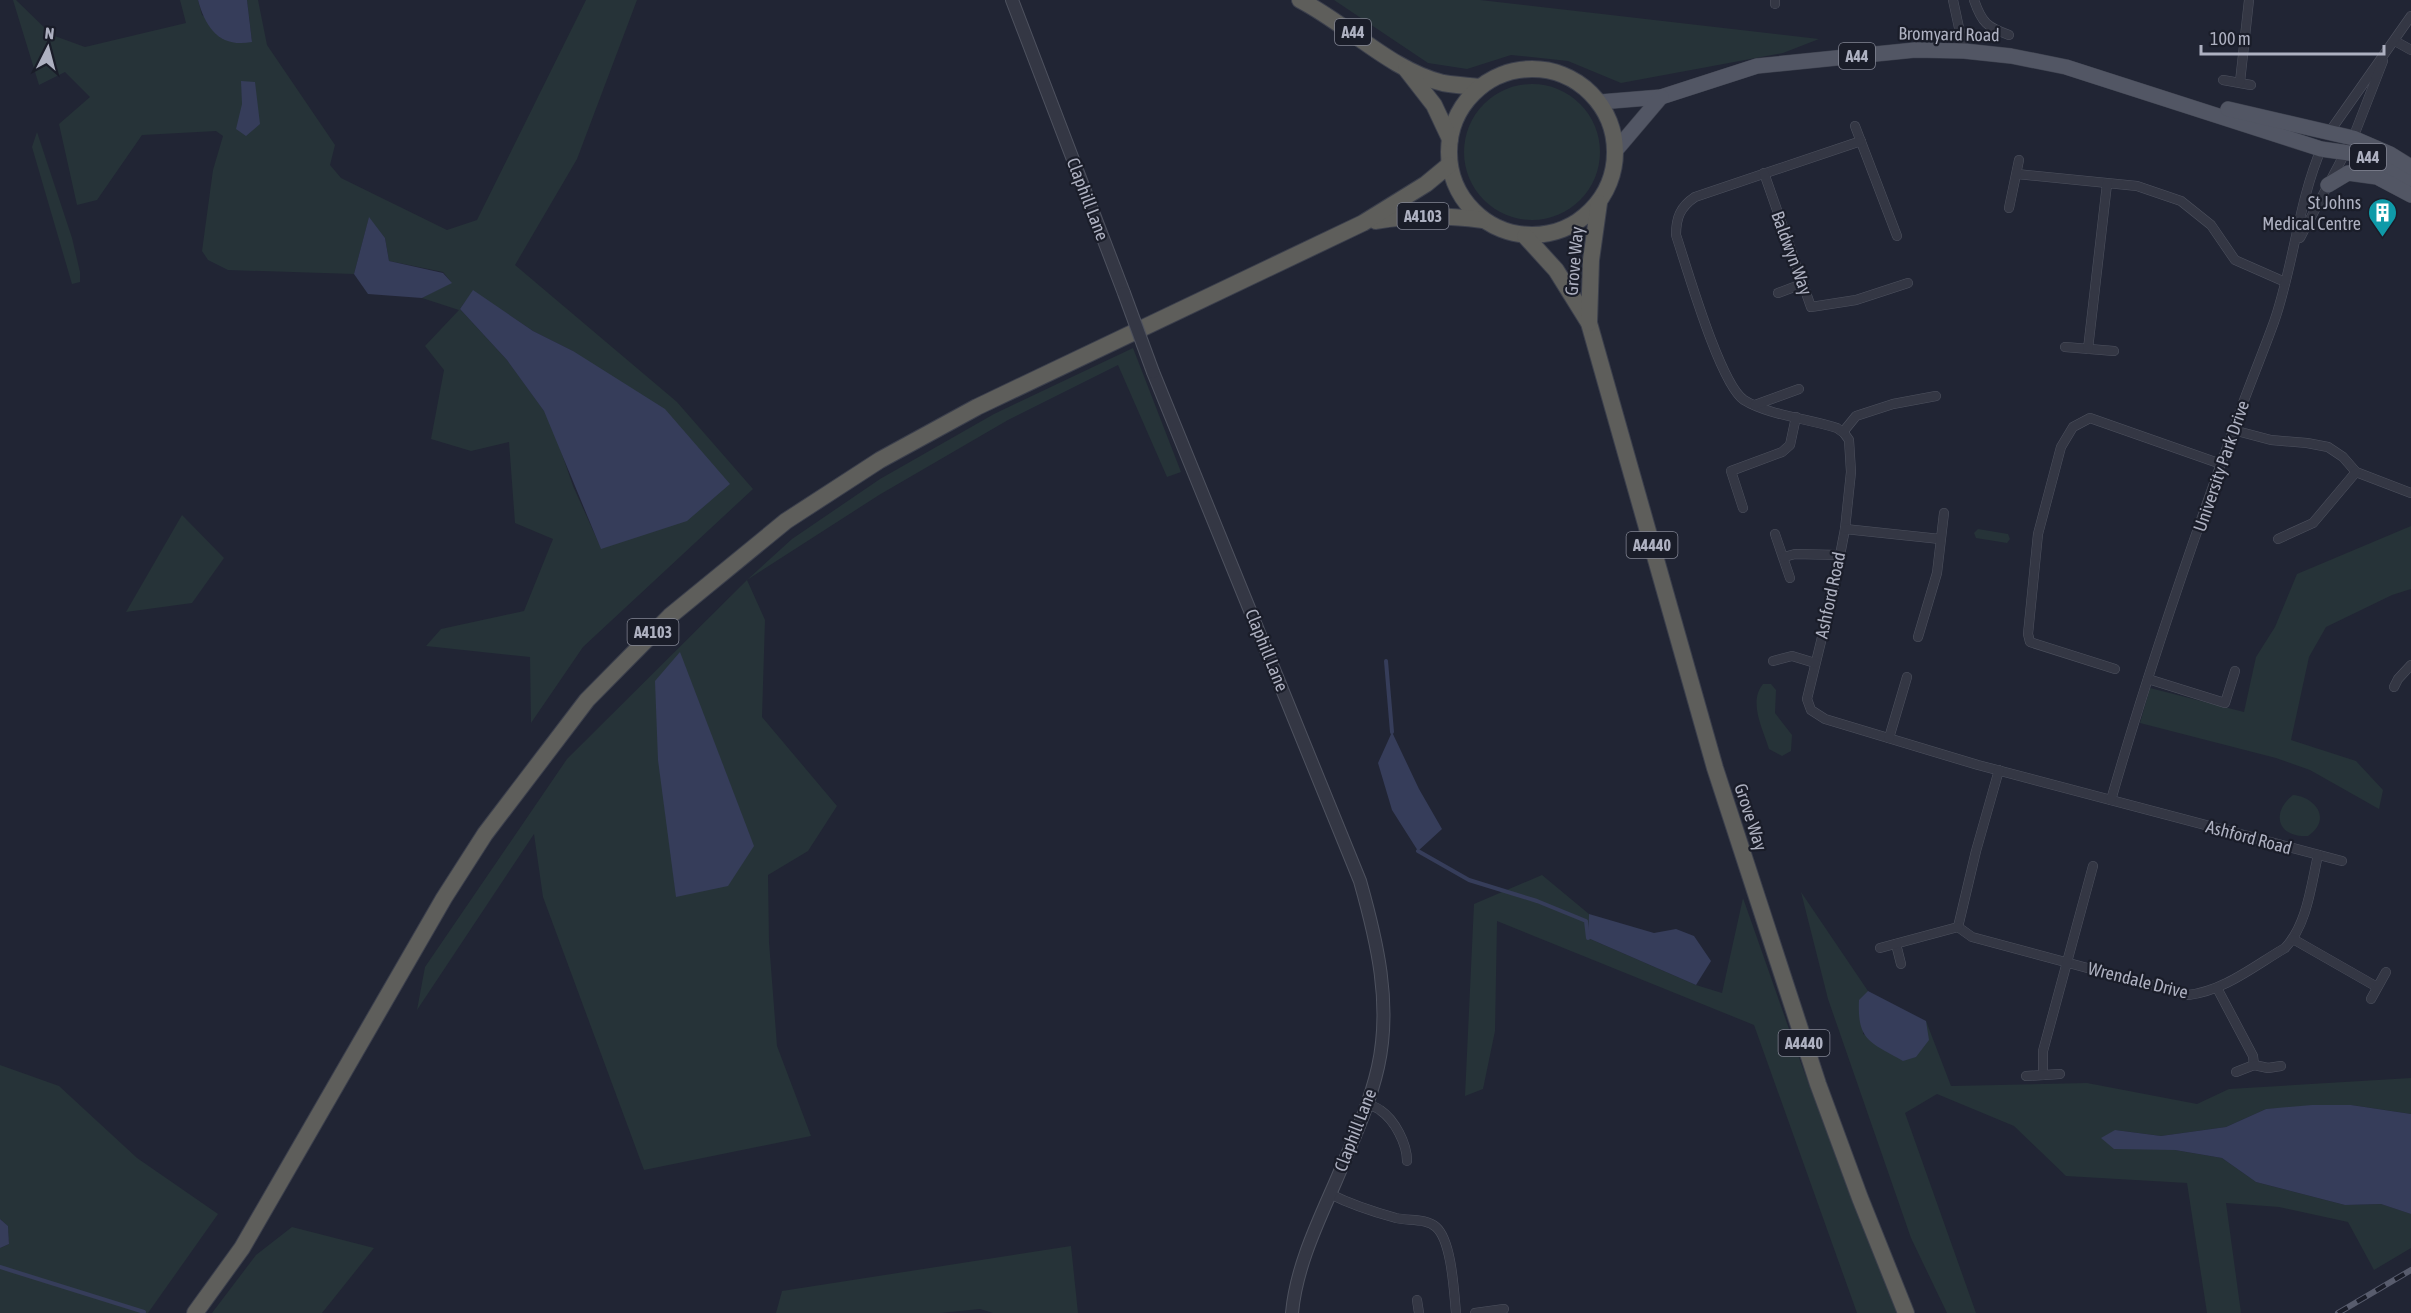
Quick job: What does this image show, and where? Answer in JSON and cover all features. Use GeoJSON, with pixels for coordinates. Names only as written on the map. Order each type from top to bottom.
{"type":"FeatureCollection","features":[{"type":"Feature","properties":{"kind":"highway","name":"A44"},"geometry":{"type":"LineString","coordinates":[[1300,0],[1319,9],[1404,67],[1442,82],[1480,87]]}},
{"type":"Feature","properties":{"kind":"highway","name":"A44"},"geometry":{"type":"LineString","coordinates":[[1404,67],[1434,105],[1450,139]]}},
{"type":"Feature","properties":{"kind":"highway"},"geometry":{"type":"LineString","coordinates":[[1529,69],[1556,72],[1580,84],[1600,102],[1611,125],[1616,150],[1612,178],[1599,204],[1584,219],[1566,229],[1545,235],[1525,236],[1503,231],[1483,220],[1467,205],[1456,186],[1449,165],[1450,139],[1455,120],[1465,102],[1480,87],[1503,74],[1529,69]]}},
{"type":"Feature","properties":{"kind":"highway","name":"A4103"},"geometry":{"type":"LineString","coordinates":[[195,1313],[242,1248],[444,898],[485,834],[587,700],[670,616],[786,521],[880,460],[977,407],[1363,223],[1426,184],[1449,165]]}},
{"type":"Feature","properties":{"kind":"highway","name":"Grove Way"},"geometry":{"type":"LineString","coordinates":[[1589,323],[1591,260],[1599,204]]}},
{"type":"Feature","properties":{"kind":"highway","name":"A4103"},"geometry":{"type":"LineString","coordinates":[[1363,223],[1401,216],[1441,215],[1483,220]]}},
{"type":"Feature","properties":{"kind":"highway","name":"Grove Way"},"geometry":{"type":"LineString","coordinates":[[1525,236],[1556,270],[1589,323],[1715,768],[1818,1084],[1906,1313]]}},
{"type":"Feature","properties":{"kind":"main road","name":"Bromyard Road"},"geometry":{"type":"LineString","coordinates":[[1600,102],[1661,97],[1757,66],[1915,50],[1964,51],[2011,56],[2057,65],[2321,149],[2363,155],[2411,179]]}},
{"type":"Feature","properties":{"kind":"main road","name":"Bromyard Road"},"geometry":{"type":"LineString","coordinates":[[2129,87],[2353,138],[2390,154],[2411,167]]}},
{"type":"Feature","properties":{"kind":"main road"},"geometry":{"type":"LineString","coordinates":[[1616,150],[1661,97]]}},
{"type":"Feature","properties":{"kind":"main road"},"geometry":{"type":"LineString","coordinates":[[2328,185],[2348,173],[2377,177],[2411,195]]}},
{"type":"Feature","properties":{"kind":"street","name":"Claphill Lane"},"geometry":{"type":"LineString","coordinates":[[1012,0],[1154,372],[1363,892],[1376,938],[1382,976],[1382,1025],[1378,1065],[1366,1104],[1300,1270],[1292,1313]]}},
{"type":"Feature","properties":{"kind":"street"},"geometry":{"type":"LineString","coordinates":[[1953,0],[1964,51]]}},
{"type":"Feature","properties":{"kind":"street"},"geometry":{"type":"LineString","coordinates":[[1974,0],[1987,26],[2009,35]]}},
{"type":"Feature","properties":{"kind":"street"},"geometry":{"type":"LineString","coordinates":[[2240,82],[2250,0]]}},
{"type":"Feature","properties":{"kind":"street"},"geometry":{"type":"LineString","coordinates":[[2295,248],[2353,138],[2385,56],[2411,16]]}},
{"type":"Feature","properties":{"kind":"street"},"geometry":{"type":"LineString","coordinates":[[2395,41],[2411,50]]}},
{"type":"Feature","properties":{"kind":"street","name":"University Park Drive"},"geometry":{"type":"LineString","coordinates":[[2110,800],[2148,679],[2221,464],[2274,320],[2295,248],[2306,194],[2321,149],[2373,69],[2385,56]]}},
{"type":"Feature","properties":{"kind":"street"},"geometry":{"type":"LineString","coordinates":[[2223,80],[2251,85]]}},
{"type":"Feature","properties":{"kind":"street"},"geometry":{"type":"LineString","coordinates":[[1855,126],[1897,236]]}},
{"type":"Feature","properties":{"kind":"street"},"geometry":{"type":"LineString","coordinates":[[1861,141],[1695,197],[1678,213],[1676,235],[1722,368],[1741,398],[1755,405],[1829,425],[1843,432],[1856,416],[1893,404],[1936,396]]}},
{"type":"Feature","properties":{"kind":"street"},"geometry":{"type":"LineString","coordinates":[[2009,208],[2019,160]]}},
{"type":"Feature","properties":{"kind":"street","name":"Baldwyn Way"},"geometry":{"type":"LineString","coordinates":[[1764,173],[1811,307],[1856,300],[1908,283]]}},
{"type":"Feature","properties":{"kind":"street"},"geometry":{"type":"LineString","coordinates":[[2017,174],[2137,186],[2181,201],[2211,225],[2235,260],[2285,282]]}},
{"type":"Feature","properties":{"kind":"street"},"geometry":{"type":"LineString","coordinates":[[2088,349],[2107,184]]}},
{"type":"Feature","properties":{"kind":"street"},"geometry":{"type":"LineString","coordinates":[[1778,293],[1802,284]]}},
{"type":"Feature","properties":{"kind":"street"},"geometry":{"type":"LineString","coordinates":[[2065,347],[2114,351]]}},
{"type":"Feature","properties":{"kind":"street"},"geometry":{"type":"LineString","coordinates":[[1755,405],[1799,389]]}},
{"type":"Feature","properties":{"kind":"street"},"geometry":{"type":"LineString","coordinates":[[1743,508],[1731,471],[1782,452],[1790,445],[1796,417]]}},
{"type":"Feature","properties":{"kind":"street"},"geometry":{"type":"LineString","coordinates":[[2115,668],[2030,642],[2028,634],[2038,534],[2061,447],[2073,427],[2090,418],[2221,464]]}},
{"type":"Feature","properties":{"kind":"street"},"geometry":{"type":"LineString","coordinates":[[2233,430],[2271,440],[2307,442],[2328,447],[2343,457],[2356,472],[2411,493]]}},
{"type":"Feature","properties":{"kind":"street","name":"Ashford Road"},"geometry":{"type":"LineString","coordinates":[[1843,432],[1849,440],[1852,460],[1845,529],[1833,592],[1807,699],[1811,710],[1825,719],[1999,770],[2342,861]]}},
{"type":"Feature","properties":{"kind":"street"},"geometry":{"type":"LineString","coordinates":[[2278,539],[2313,523],[2356,472]]}},
{"type":"Feature","properties":{"kind":"street"},"geometry":{"type":"LineString","coordinates":[[1918,637],[1932,593],[1944,513]]}},
{"type":"Feature","properties":{"kind":"street"},"geometry":{"type":"LineString","coordinates":[[1845,529],[1940,539]]}},
{"type":"Feature","properties":{"kind":"street"},"geometry":{"type":"LineString","coordinates":[[1775,534],[1790,578]]}},
{"type":"Feature","properties":{"kind":"street"},"geometry":{"type":"LineString","coordinates":[[1784,557],[1795,554],[1839,555]]}},
{"type":"Feature","properties":{"kind":"street"},"geometry":{"type":"LineString","coordinates":[[1773,661],[1792,656],[1815,663]]}},
{"type":"Feature","properties":{"kind":"street"},"geometry":{"type":"LineString","coordinates":[[2394,687],[2397,679],[2411,664]]}},
{"type":"Feature","properties":{"kind":"street"},"geometry":{"type":"LineString","coordinates":[[2148,679],[2224,703],[2235,671]]}},
{"type":"Feature","properties":{"kind":"street"},"geometry":{"type":"LineString","coordinates":[[1889,738],[1907,677]]}},
{"type":"Feature","properties":{"kind":"street"},"geometry":{"type":"LineString","coordinates":[[1880,948],[1958,927],[1999,770]]}},
{"type":"Feature","properties":{"kind":"street"},"geometry":{"type":"LineString","coordinates":[[2318,855],[2300,928],[2293,939],[2377,987]]}},
{"type":"Feature","properties":{"kind":"street"},"geometry":{"type":"LineString","coordinates":[[2043,1075],[2043,1051],[2093,867]]}},
{"type":"Feature","properties":{"kind":"street","name":"Wrendale Drive"},"geometry":{"type":"LineString","coordinates":[[1958,927],[1972,937],[2188,995],[2217,988],[2284,948],[2293,939]]}},
{"type":"Feature","properties":{"kind":"street"},"geometry":{"type":"LineString","coordinates":[[1896,944],[1900,964]]}},
{"type":"Feature","properties":{"kind":"street"},"geometry":{"type":"LineString","coordinates":[[2371,999],[2386,972]]}},
{"type":"Feature","properties":{"kind":"street"},"geometry":{"type":"LineString","coordinates":[[2217,988],[2253,1056],[2254,1065]]}},
{"type":"Feature","properties":{"kind":"street"},"geometry":{"type":"LineString","coordinates":[[2236,1072],[2254,1065],[2268,1068],[2281,1066]]}},
{"type":"Feature","properties":{"kind":"street"},"geometry":{"type":"LineString","coordinates":[[2026,1076],[2060,1074]]}},
{"type":"Feature","properties":{"kind":"street"},"geometry":{"type":"LineString","coordinates":[[1366,1104],[1381,1110],[1402,1138],[1407,1148],[1407,1161]]}},
{"type":"Feature","properties":{"kind":"street"},"geometry":{"type":"LineString","coordinates":[[1330,1194],[1345,1202],[1387,1215],[1427,1222],[1435,1226],[1441,1233],[1445,1247],[1456,1313]]}},
{"type":"Feature","properties":{"kind":"street"},"geometry":{"type":"LineString","coordinates":[[1417,1300],[1419,1313]]}},
{"type":"Feature","properties":{"kind":"street"},"geometry":{"type":"LineString","coordinates":[[1475,1313],[1504,1309]]}},
{"type":"Feature","properties":{"kind":"shaded area"},"geometry":{"type":"Polygon","coordinates":[[[13,0],[16,0],[52,35],[85,47],[186,23],[180,0],[198,0],[202,15],[252,42],[247,0],[258,0],[267,45],[335,145],[330,165],[341,178],[447,230],[477,220],[586,0],[637,0],[577,159],[515,265],[677,402],[753,489],[583,647],[531,723],[530,657],[426,646],[441,629],[524,611],[553,539],[515,523],[509,442],[471,451],[431,439],[444,370],[425,346],[459,310],[422,298],[451,282],[443,272],[389,261],[385,238],[369,218],[354,274],[228,270],[208,260],[202,251],[213,170],[223,136],[216,131],[142,135],[97,200],[77,205],[59,124],[90,97],[65,72],[39,85],[13,0]],[[473,291],[460,309],[507,360],[550,419],[573,486],[601,548],[573,351],[533,331],[473,291]]]}},
{"type":"Feature","properties":{"kind":"shaded area"},"geometry":{"type":"Polygon","coordinates":[[[1334,0],[1480,0],[1819,39],[1783,53],[1621,83],[1568,61],[1511,55],[1467,69],[1428,63],[1334,0]]]}},
{"type":"Feature","properties":{"kind":"shaded area"},"geometry":{"type":"Polygon","coordinates":[[[1532,84],[1558,89],[1570,95],[1580,104],[1589,114],[1595,126],[1600,152],[1595,178],[1589,190],[1580,200],[1570,209],[1558,215],[1532,220],[1506,215],[1494,209],[1484,200],[1475,190],[1469,178],[1464,152],[1469,126],[1475,114],[1484,104],[1494,95],[1506,89],[1532,84]]]}},
{"type":"Feature","properties":{"kind":"shaded area"},"geometry":{"type":"Polygon","coordinates":[[[37,132],[72,238],[80,282],[72,284],[32,147],[37,132]]]}},
{"type":"Feature","properties":{"kind":"shaded area"},"geometry":{"type":"Polygon","coordinates":[[[1133,348],[1181,472],[1167,477],[1118,365],[1008,420],[879,495],[747,580],[792,539],[880,479],[994,414],[1133,348]]]}},
{"type":"Feature","properties":{"kind":"shaded area"},"geometry":{"type":"Polygon","coordinates":[[[182,515],[224,558],[192,603],[126,612],[182,515]]]}},
{"type":"Feature","properties":{"kind":"shaded area"},"geometry":{"type":"Polygon","coordinates":[[[2411,526],[2411,589],[2392,595],[2326,627],[2309,657],[2291,740],[2356,761],[2383,790],[2379,809],[2310,770],[2276,758],[2140,723],[2150,688],[2244,712],[2256,657],[2275,627],[2297,574],[2411,526]]]}},
{"type":"Feature","properties":{"kind":"shaded area"},"geometry":{"type":"Polygon","coordinates":[[[1978,529],[2008,534],[2010,539],[2007,543],[1976,538],[1974,533],[1978,529]]]}},
{"type":"Feature","properties":{"kind":"shaded area"},"geometry":{"type":"Polygon","coordinates":[[[747,580],[765,620],[762,717],[837,806],[808,851],[768,875],[769,942],[777,1046],[811,1136],[644,1170],[543,897],[534,834],[417,1010],[425,967],[567,759],[747,580]]]}},
{"type":"Feature","properties":{"kind":"shaded area"},"geometry":{"type":"Polygon","coordinates":[[[1763,684],[1771,684],[1776,690],[1775,713],[1792,735],[1791,751],[1782,756],[1769,749],[1758,716],[1757,699],[1763,684]]]}},
{"type":"Feature","properties":{"kind":"shaded area"},"geometry":{"type":"Polygon","coordinates":[[[2293,795],[2308,800],[2318,810],[2319,823],[2308,836],[2290,833],[2281,823],[2281,809],[2293,795]]]}},
{"type":"Feature","properties":{"kind":"shaded area"},"geometry":{"type":"Polygon","coordinates":[[[1542,875],[1589,914],[1588,938],[1696,985],[1722,993],[1743,898],[1802,1066],[1897,1313],[1857,1313],[1754,1025],[1497,921],[1495,1031],[1483,1089],[1465,1096],[1474,904],[1542,875]]]}},
{"type":"Feature","properties":{"kind":"shaded area"},"geometry":{"type":"Polygon","coordinates":[[[1801,892],[1868,991],[1863,1034],[1916,1057],[1926,1021],[1951,1086],[2087,1083],[2197,1104],[2229,1089],[2411,1078],[2411,1114],[2351,1105],[2266,1109],[2226,1127],[2161,1136],[2115,1130],[2175,1150],[2222,1158],[2256,1182],[2345,1205],[2381,1204],[2411,1214],[2411,1248],[2374,1270],[2348,1222],[2279,1207],[2226,1203],[2241,1313],[2207,1313],[2187,1183],[2066,1176],[2014,1126],[1937,1094],[1905,1113],[1976,1313],[1947,1313],[1911,1238],[1828,999],[1801,892]]]}},
{"type":"Feature","properties":{"kind":"shaded area"},"geometry":{"type":"Polygon","coordinates":[[[0,1065],[59,1086],[137,1158],[218,1214],[148,1313],[0,1313],[0,1248],[9,1244],[8,1226],[0,1219],[0,1065]]]}},
{"type":"Feature","properties":{"kind":"shaded area"},"geometry":{"type":"Polygon","coordinates":[[[292,1227],[374,1248],[322,1313],[212,1313],[256,1255],[292,1227]]]}},
{"type":"Feature","properties":{"kind":"shaded area"},"geometry":{"type":"Polygon","coordinates":[[[1071,1246],[1078,1313],[993,1313],[980,1309],[940,1313],[776,1313],[782,1291],[1071,1246]]]}},
{"type":"Feature","properties":{"kind":"water"},"geometry":{"type":"Polygon","coordinates":[[[198,0],[247,0],[252,42],[231,42],[216,34],[205,20],[198,0]]]}},
{"type":"Feature","properties":{"kind":"water"},"geometry":{"type":"Polygon","coordinates":[[[241,81],[255,82],[260,124],[246,136],[236,129],[242,104],[241,81]]]}},
{"type":"Feature","properties":{"kind":"water"},"geometry":{"type":"Polygon","coordinates":[[[369,217],[385,238],[389,261],[443,273],[452,283],[422,298],[368,294],[354,274],[369,217]]]}},
{"type":"Feature","properties":{"kind":"water"},"geometry":{"type":"Polygon","coordinates":[[[473,290],[533,331],[573,351],[665,409],[730,484],[687,521],[601,549],[544,411],[507,360],[460,309],[473,290]]]}},
{"type":"Feature","properties":{"kind":"water"},"geometry":{"type":"Polygon","coordinates":[[[680,652],[754,846],[728,886],[676,897],[658,760],[655,681],[680,652]]]}},
{"type":"Feature","properties":{"kind":"water"},"geometry":{"type":"Polygon","coordinates":[[[1392,732],[1419,789],[1442,829],[1418,851],[1392,810],[1378,763],[1392,732]]]}},
{"type":"Feature","properties":{"kind":"water"},"geometry":{"type":"Polygon","coordinates":[[[1589,914],[1654,933],[1676,929],[1694,936],[1711,961],[1696,985],[1588,938],[1589,914]]]}},
{"type":"Feature","properties":{"kind":"water"},"geometry":{"type":"Polygon","coordinates":[[[1868,991],[1926,1021],[1929,1040],[1916,1057],[1903,1061],[1868,1039],[1860,1024],[1859,1000],[1868,991]]]}},
{"type":"Feature","properties":{"kind":"water"},"geometry":{"type":"Polygon","coordinates":[[[2312,1105],[2351,1105],[2411,1114],[2411,1214],[2381,1204],[2345,1205],[2256,1182],[2222,1158],[2175,1150],[2114,1149],[2101,1138],[2115,1130],[2161,1136],[2226,1127],[2266,1109],[2312,1105]]]}},
{"type":"Feature","properties":{"kind":"water"},"geometry":{"type":"Polygon","coordinates":[[[0,1219],[8,1226],[9,1244],[0,1248],[0,1219]]]}},
{"type":"Feature","properties":{"kind":"waterway"},"geometry":{"type":"LineString","coordinates":[[1386,661],[1392,732]]}},
{"type":"Feature","properties":{"kind":"waterway"},"geometry":{"type":"LineString","coordinates":[[1418,851],[1469,880],[1537,901],[1586,921],[1588,938]]}},
{"type":"Feature","properties":{"kind":"waterway"},"geometry":{"type":"LineString","coordinates":[[0,1267],[144,1312]]}},
{"type":"Feature","properties":{"kind":"railway"},"geometry":{"type":"LineString","coordinates":[[2338,1313],[2411,1270]]}},
{"type":"Feature","properties":{"kind":"place","name":"St Johns Medical Centre"},"geometry":{"type":"Point","coordinates":[2382,238]}}]}
